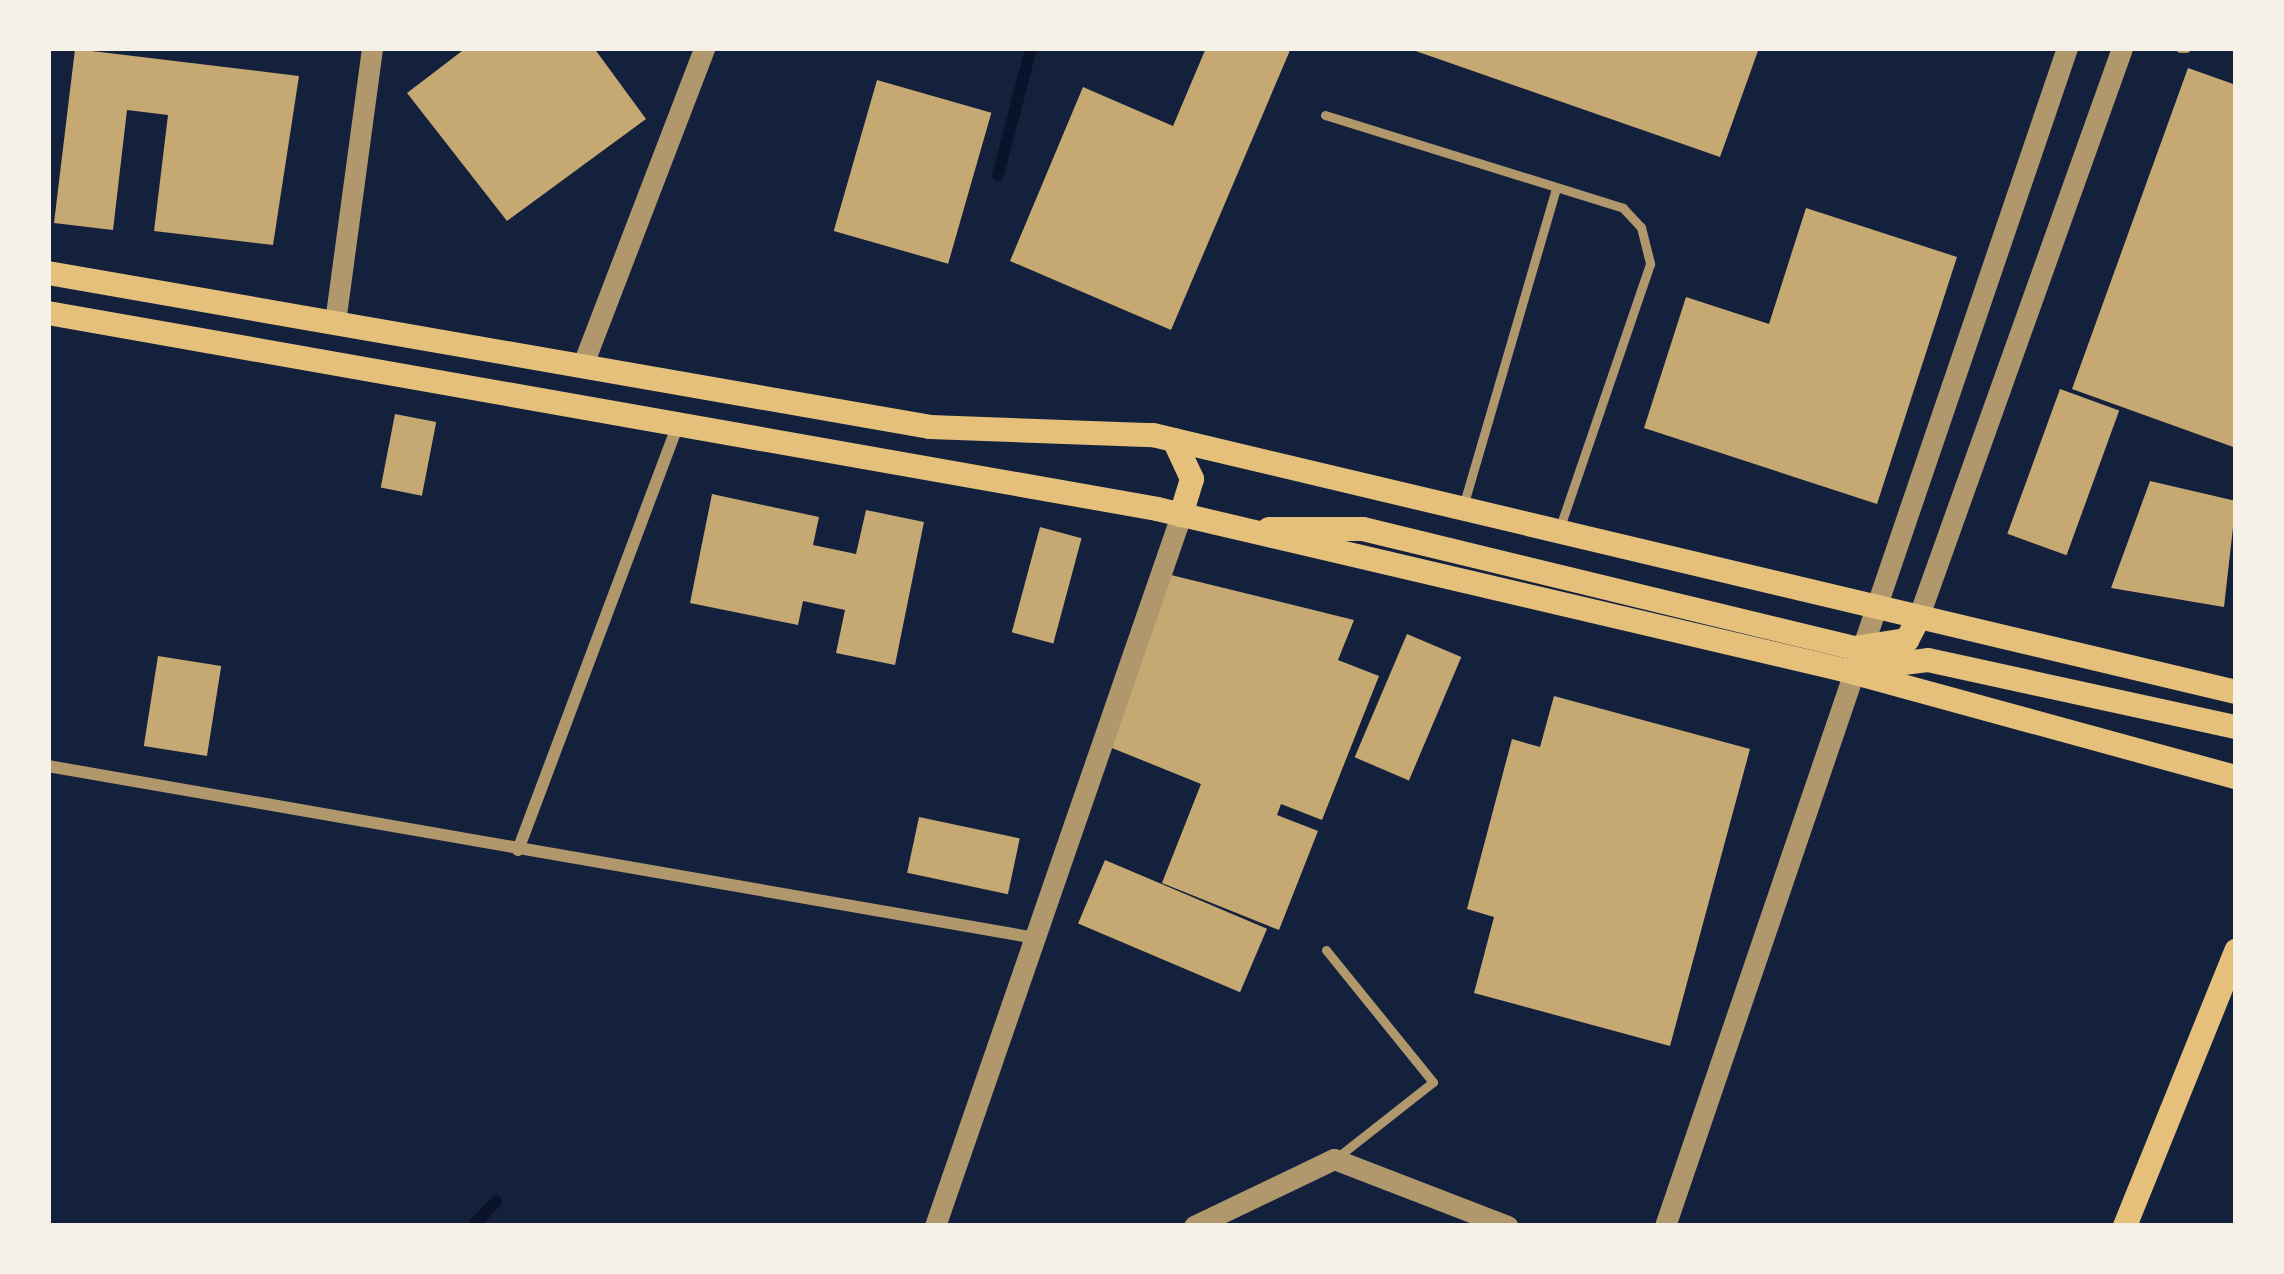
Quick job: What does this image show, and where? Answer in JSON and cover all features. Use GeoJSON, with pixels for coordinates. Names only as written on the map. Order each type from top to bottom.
{"type":"FeatureCollection","features":[{"type":"Feature","properties":{"kind":"main road"},"geometry":{"type":"LineString","coordinates":[[48,273],[971,433],[1105,428],[1174,440],[1870,605],[1917,621],[2236,692]]}},
{"type":"Feature","properties":{"kind":"main road"},"geometry":{"type":"LineString","coordinates":[[48,313],[680,420],[1181,515],[1850,659],[2236,777]]}},
{"type":"Feature","properties":{"kind":"main road"},"geometry":{"type":"LineString","coordinates":[[1174,440],[1192,479],[1181,515]]}},
{"type":"Feature","properties":{"kind":"main road"},"geometry":{"type":"LineString","coordinates":[[1850,659],[1907,640],[1917,621]]}},
{"type":"Feature","properties":{"kind":"main road"},"geometry":{"type":"LineString","coordinates":[[1850,659],[1928,661],[2236,728]]}},
{"type":"Feature","properties":{"kind":"main road"},"geometry":{"type":"LineString","coordinates":[[2125,1226],[2236,951]]}},
{"type":"Feature","properties":{"kind":"street"},"geometry":{"type":"LineString","coordinates":[[335,322],[372,48]]}},
{"type":"Feature","properties":{"kind":"street"},"geometry":{"type":"LineString","coordinates":[[584,364],[704,48]]}},
{"type":"Feature","properties":{"kind":"street"},"geometry":{"type":"LineString","coordinates":[[1665,1226],[1850,659],[2067,48]]}},
{"type":"Feature","properties":{"kind":"street"},"geometry":{"type":"LineString","coordinates":[[1917,621],[2122,48]]}},
{"type":"Feature","properties":{"kind":"street"},"geometry":{"type":"LineString","coordinates":[[518,850],[680,420]]}},
{"type":"Feature","properties":{"kind":"street"},"geometry":{"type":"LineString","coordinates":[[935,1226],[1030,937],[1181,515]]}},
{"type":"Feature","properties":{"kind":"street"},"geometry":{"type":"LineString","coordinates":[[48,766],[1030,937]]}},
{"type":"Feature","properties":{"kind":"street"},"geometry":{"type":"LineString","coordinates":[[1205,1222],[1334,1159],[1508,1226]]}},
{"type":"Feature","properties":{"kind":"lane"},"geometry":{"type":"LineString","coordinates":[[1325,115],[1555,192],[1623,208],[1650,264],[1558,531]]}},
{"type":"Feature","properties":{"kind":"lane"},"geometry":{"type":"LineString","coordinates":[[1462,510],[1555,192]]}},
{"type":"Feature","properties":{"kind":"lane"},"geometry":{"type":"LineString","coordinates":[[1326,950],[1432,1082],[1334,1159]]}},
{"type":"Feature","properties":{"kind":"building"},"geometry":{"type":"Polygon","coordinates":[[[466,48],[594,48],[646,119],[507,221],[407,93],[466,48]]]}},
{"type":"Feature","properties":{"kind":"building"},"geometry":{"type":"Polygon","coordinates":[[[1206,48],[1291,48],[1171,330],[1010,261],[1083,87],[1173,126],[1206,48]]]}},
{"type":"Feature","properties":{"kind":"building"},"geometry":{"type":"Polygon","coordinates":[[[1407,48],[1759,48],[1720,157],[1407,48]]]}},
{"type":"Feature","properties":{"kind":"building"},"geometry":{"type":"Polygon","coordinates":[[[75,49],[299,76],[273,245],[154,231],[168,115],[127,110],[113,230],[54,223],[75,49]]]}},
{"type":"Feature","properties":{"kind":"building"},"geometry":{"type":"Polygon","coordinates":[[[2188,68],[2236,85],[2236,448],[2072,389],[2188,68]]]}},
{"type":"Feature","properties":{"kind":"building"},"geometry":{"type":"Polygon","coordinates":[[[877,80],[991,113],[948,264],[834,231],[877,80]]]}},
{"type":"Feature","properties":{"kind":"building"},"geometry":{"type":"Polygon","coordinates":[[[1806,208],[1957,257],[1877,504],[1644,428],[1686,297],[1769,324],[1806,208]]]}},
{"type":"Feature","properties":{"kind":"building"},"geometry":{"type":"Polygon","coordinates":[[[2060,389],[2119,411],[2067,555],[2007,534],[2060,389]]]}},
{"type":"Feature","properties":{"kind":"building"},"geometry":{"type":"Polygon","coordinates":[[[395,414],[436,422],[422,496],[381,488],[395,414]]]}},
{"type":"Feature","properties":{"kind":"building"},"geometry":{"type":"Polygon","coordinates":[[[2150,481],[2236,501],[2224,607],[2111,588],[2150,481]]]}},
{"type":"Feature","properties":{"kind":"building"},"geometry":{"type":"Polygon","coordinates":[[[712,494],[819,517],[813,545],[856,554],[866,510],[924,522],[895,665],[836,653],[845,610],[803,601],[798,625],[690,603],[712,494]]]}},
{"type":"Feature","properties":{"kind":"building"},"geometry":{"type":"Polygon","coordinates":[[[1040,527],[1082,538],[1053,643],[1012,632],[1040,527]]]}},
{"type":"Feature","properties":{"kind":"building"},"geometry":{"type":"Polygon","coordinates":[[[1171,575],[1354,620],[1338,660],[1379,676],[1322,820],[1281,804],[1277,815],[1318,831],[1279,930],[1162,883],[1201,784],[1107,746],[1171,575]]]}},
{"type":"Feature","properties":{"kind":"building"},"geometry":{"type":"Polygon","coordinates":[[[1407,634],[1461,657],[1409,780],[1355,757],[1407,634]]]}},
{"type":"Feature","properties":{"kind":"building"},"geometry":{"type":"Polygon","coordinates":[[[158,656],[221,666],[207,756],[144,746],[158,656]]]}},
{"type":"Feature","properties":{"kind":"building"},"geometry":{"type":"Polygon","coordinates":[[[1554,696],[1750,749],[1670,1046],[1474,993],[1494,917],[1467,909],[1512,739],[1540,747],[1554,696]]]}},
{"type":"Feature","properties":{"kind":"building"},"geometry":{"type":"Polygon","coordinates":[[[919,817],[1020,838],[1008,894],[907,873],[919,817]]]}},
{"type":"Feature","properties":{"kind":"building"},"geometry":{"type":"Polygon","coordinates":[[[1105,860],[1267,929],[1240,992],[1078,924],[1105,860]]]}},
{"type":"Feature","properties":{"kind":"waterway"},"geometry":{"type":"LineString","coordinates":[[998,175],[1031,48]]}},
{"type":"Feature","properties":{"kind":"waterway"},"geometry":{"type":"LineString","coordinates":[[473,1226],[496,1201]]}}]}
